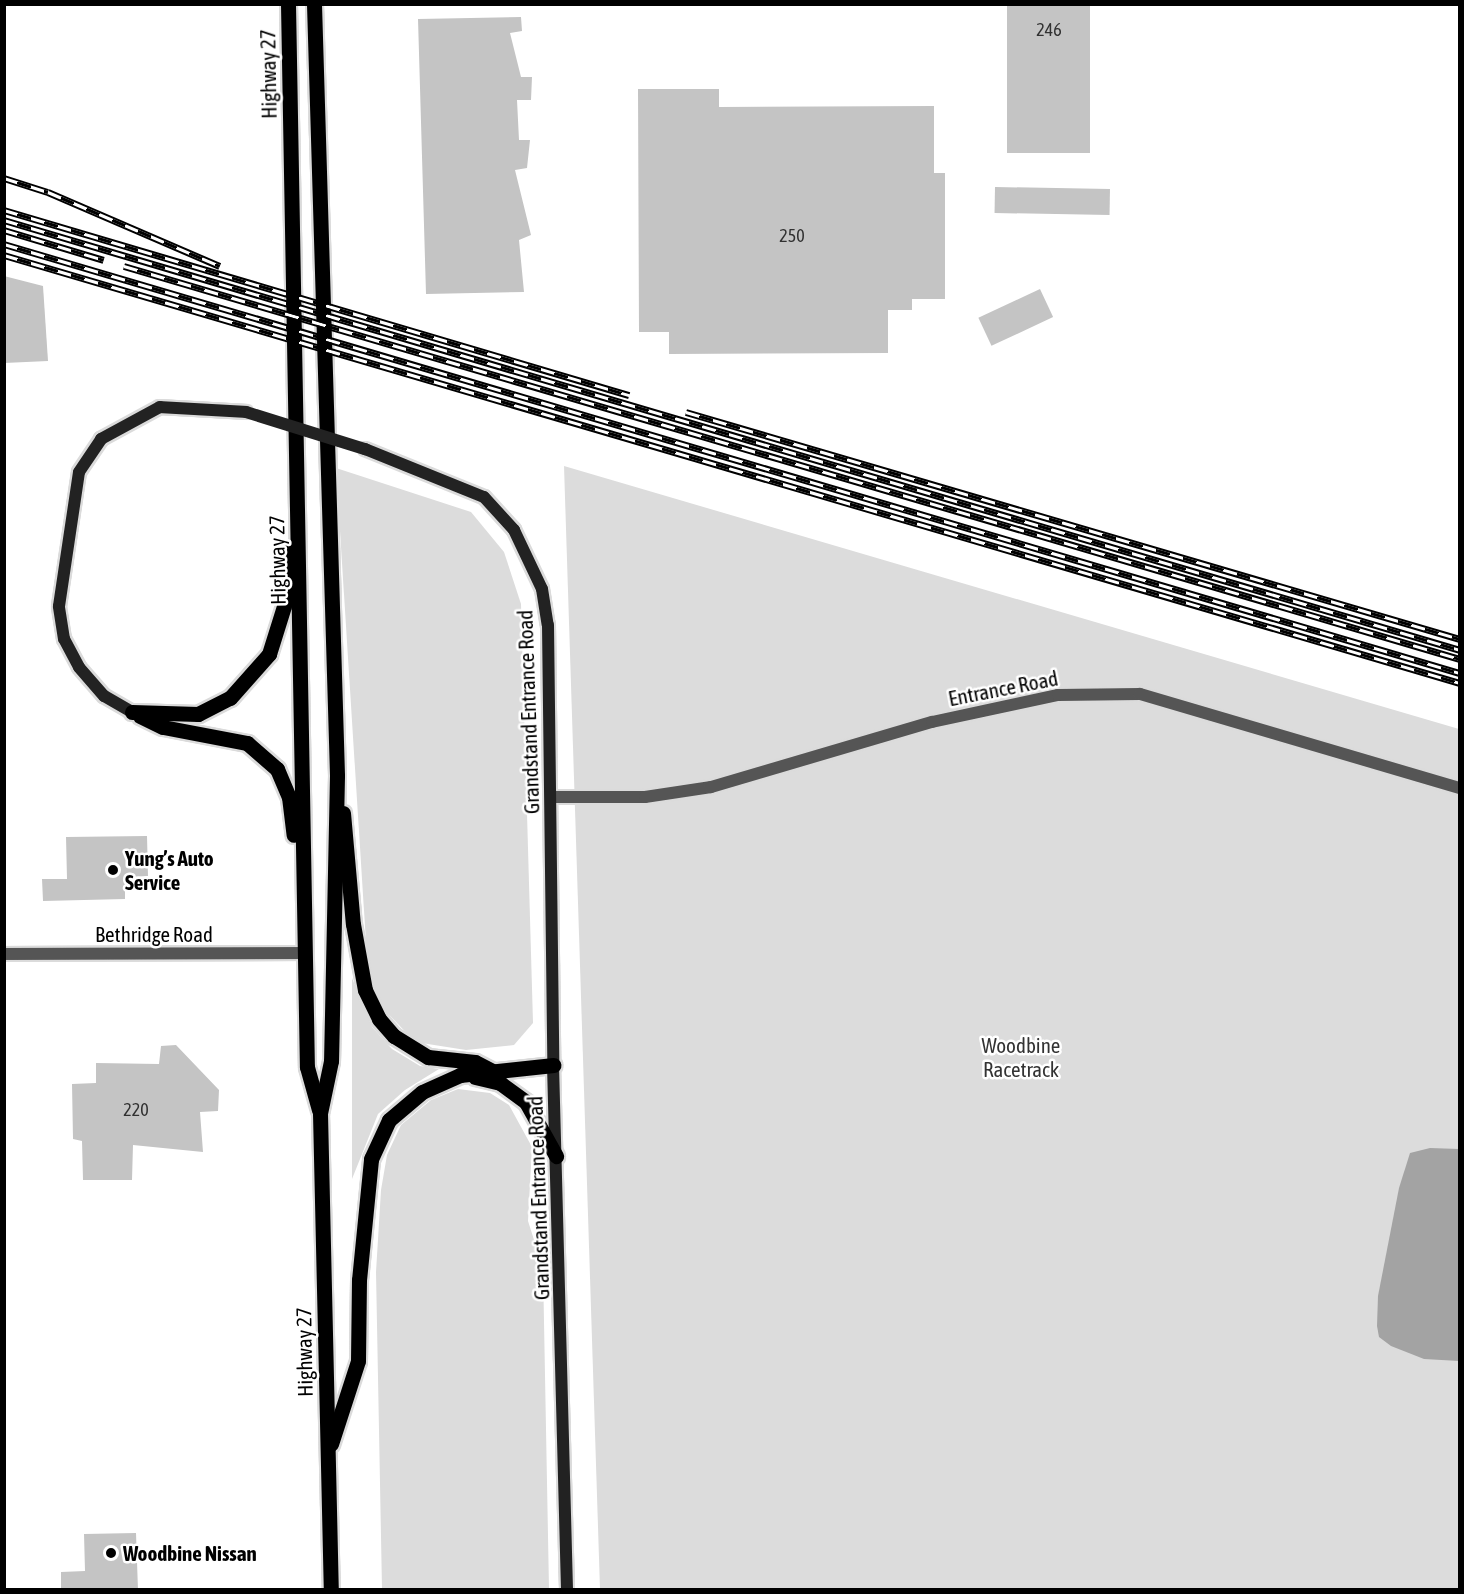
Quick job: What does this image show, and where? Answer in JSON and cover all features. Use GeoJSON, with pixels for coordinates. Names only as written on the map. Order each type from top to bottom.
{"type":"FeatureCollection","features":[{"type":"Feature","properties":{"kind":"main road","name":"Highway 27"},"geometry":{"type":"LineString","coordinates":[[288,4],[307,1067],[320,1113]]}},
{"type":"Feature","properties":{"kind":"main road","name":"Highway 27"},"geometry":{"type":"LineString","coordinates":[[314,4],[337,776],[332,1061],[320,1113],[331,1590]]}},
{"type":"Feature","properties":{"kind":"main road"},"geometry":{"type":"LineString","coordinates":[[132,712],[198,714],[230,698],[269,654],[284,606],[297,477]]}},
{"type":"Feature","properties":{"kind":"main road"},"geometry":{"type":"LineString","coordinates":[[132,712],[163,728],[247,743],[277,770],[289,797],[303,910]]}},
{"type":"Feature","properties":{"kind":"main road"},"geometry":{"type":"LineString","coordinates":[[337,776],[348,840],[353,924],[365,990],[379,1019],[394,1036],[428,1057],[475,1062],[493,1071]]}},
{"type":"Feature","properties":{"kind":"main road"},"geometry":{"type":"LineString","coordinates":[[327,1455],[358,1361],[359,1280],[371,1159],[402,1106],[460,1075],[553,1065]]}},
{"type":"Feature","properties":{"kind":"main road"},"geometry":{"type":"LineString","coordinates":[[460,1075],[488,1079],[515,1091],[526,1102],[556,1156]]}},
{"type":"Feature","properties":{"kind":"street","name":"Grandstand Entrance Road"},"geometry":{"type":"LineString","coordinates":[[132,712],[104,696],[79,667],[64,639],[59,606],[79,472],[101,439],[160,407],[246,412],[365,449],[484,497],[514,530],[542,589],[548,625],[552,797],[553,1065],[567,1590]]}},
{"type":"Feature","properties":{"kind":"street","name":"Entrance Road"},"geometry":{"type":"LineString","coordinates":[[552,797],[645,797],[711,787],[932,722],[1058,695],[1140,694],[1460,788]]}},
{"type":"Feature","properties":{"kind":"street","name":"Bethridge Road"},"geometry":{"type":"LineString","coordinates":[[4,954],[304,953]]}},
{"type":"Feature","properties":{"kind":"green space","name":"Woodbine Racetrack"},"geometry":{"type":"Polygon","coordinates":[[[564,466],[1459,729],[1459,1589],[600,1589],[564,466]]]}},
{"type":"Feature","properties":{"kind":"green space"},"geometry":{"type":"Polygon","coordinates":[[[336,468],[471,512],[504,552],[521,604],[533,1023],[514,1045],[466,1050],[415,1042],[377,1002],[366,942],[336,468]]]}},
{"type":"Feature","properties":{"kind":"green space"},"geometry":{"type":"Polygon","coordinates":[[[352,978],[372,1027],[392,1049],[420,1066],[439,1069],[405,1090],[378,1114],[352,1179],[352,978]]]}},
{"type":"Feature","properties":{"kind":"green space"},"geometry":{"type":"Polygon","coordinates":[[[458,1089],[490,1093],[509,1105],[532,1147],[528,1221],[543,1268],[549,1589],[382,1589],[376,1272],[381,1190],[387,1155],[401,1125],[431,1100],[458,1089]]]}},
{"type":"Feature","properties":{"kind":"shaded area"},"geometry":{"type":"Polygon","coordinates":[[[1430,1148],[1459,1149],[1459,1361],[1424,1359],[1391,1346],[1379,1337],[1377,1326],[1378,1296],[1399,1188],[1410,1153],[1430,1148]]]}},
{"type":"Feature","properties":{"kind":"building"},"geometry":{"type":"Polygon","coordinates":[[[1007,4],[1090,4],[1090,153],[1007,153],[1007,4]]]}},
{"type":"Feature","properties":{"kind":"building"},"geometry":{"type":"Polygon","coordinates":[[[521,17],[522,31],[510,33],[521,77],[532,77],[531,100],[517,100],[519,140],[530,140],[527,168],[515,170],[531,235],[519,240],[524,292],[426,294],[418,19],[521,17]]]}},
{"type":"Feature","properties":{"kind":"building"},"geometry":{"type":"Polygon","coordinates":[[[638,89],[719,89],[719,107],[934,106],[934,173],[945,173],[945,299],[912,299],[912,310],[888,310],[888,353],[669,354],[669,332],[639,332],[638,89]]]}},
{"type":"Feature","properties":{"kind":"building"},"geometry":{"type":"Polygon","coordinates":[[[995,187],[1110,189],[1110,215],[995,213],[995,187]]]}},
{"type":"Feature","properties":{"kind":"building"},"geometry":{"type":"Polygon","coordinates":[[[4,276],[43,286],[48,361],[4,363],[4,276]]]}},
{"type":"Feature","properties":{"kind":"building"},"geometry":{"type":"Polygon","coordinates":[[[1040,289],[1053,317],[991,346],[978,318],[1040,289]]]}},
{"type":"Feature","properties":{"kind":"building"},"geometry":{"type":"Polygon","coordinates":[[[147,836],[148,876],[125,877],[125,899],[43,901],[42,879],[67,879],[66,837],[147,836]]]}},
{"type":"Feature","properties":{"kind":"building"},"geometry":{"type":"Polygon","coordinates":[[[176,1045],[219,1090],[218,1111],[200,1112],[203,1152],[133,1145],[132,1180],[83,1180],[82,1141],[73,1139],[72,1084],[96,1083],[96,1063],[159,1064],[161,1046],[176,1045]]]}},
{"type":"Feature","properties":{"kind":"building","name":"Woodbine Nissan"},"geometry":{"type":"Polygon","coordinates":[[[136,1533],[138,1590],[61,1590],[61,1572],[85,1571],[84,1534],[136,1533]]]}},
{"type":"Feature","properties":{"kind":"railway"},"geometry":{"type":"LineString","coordinates":[[4,178],[48,192],[220,266]]}},
{"type":"Feature","properties":{"kind":"railway"},"geometry":{"type":"LineString","coordinates":[[4,210],[629,395]]}},
{"type":"Feature","properties":{"kind":"railway"},"geometry":{"type":"LineString","coordinates":[[4,220],[1460,650]]}},
{"type":"Feature","properties":{"kind":"railway"},"geometry":{"type":"LineString","coordinates":[[4,230],[104,260]]}},
{"type":"Feature","properties":{"kind":"railway"},"geometry":{"type":"LineString","coordinates":[[4,244],[1460,673]]}},
{"type":"Feature","properties":{"kind":"railway"},"geometry":{"type":"LineString","coordinates":[[4,255],[1460,683]]}},
{"type":"Feature","properties":{"kind":"railway"},"geometry":{"type":"LineString","coordinates":[[124,266],[1460,659]]}},
{"type":"Feature","properties":{"kind":"railway"},"geometry":{"type":"LineString","coordinates":[[686,412],[1460,639]]}},
{"type":"Feature","properties":{"kind":"place","name":"Yung’s Auto Service"},"geometry":{"type":"Point","coordinates":[113,870]}},
{"type":"Feature","properties":{"kind":"place","name":"Woodbine Nissan"},"geometry":{"type":"Point","coordinates":[111,1553]}}]}
